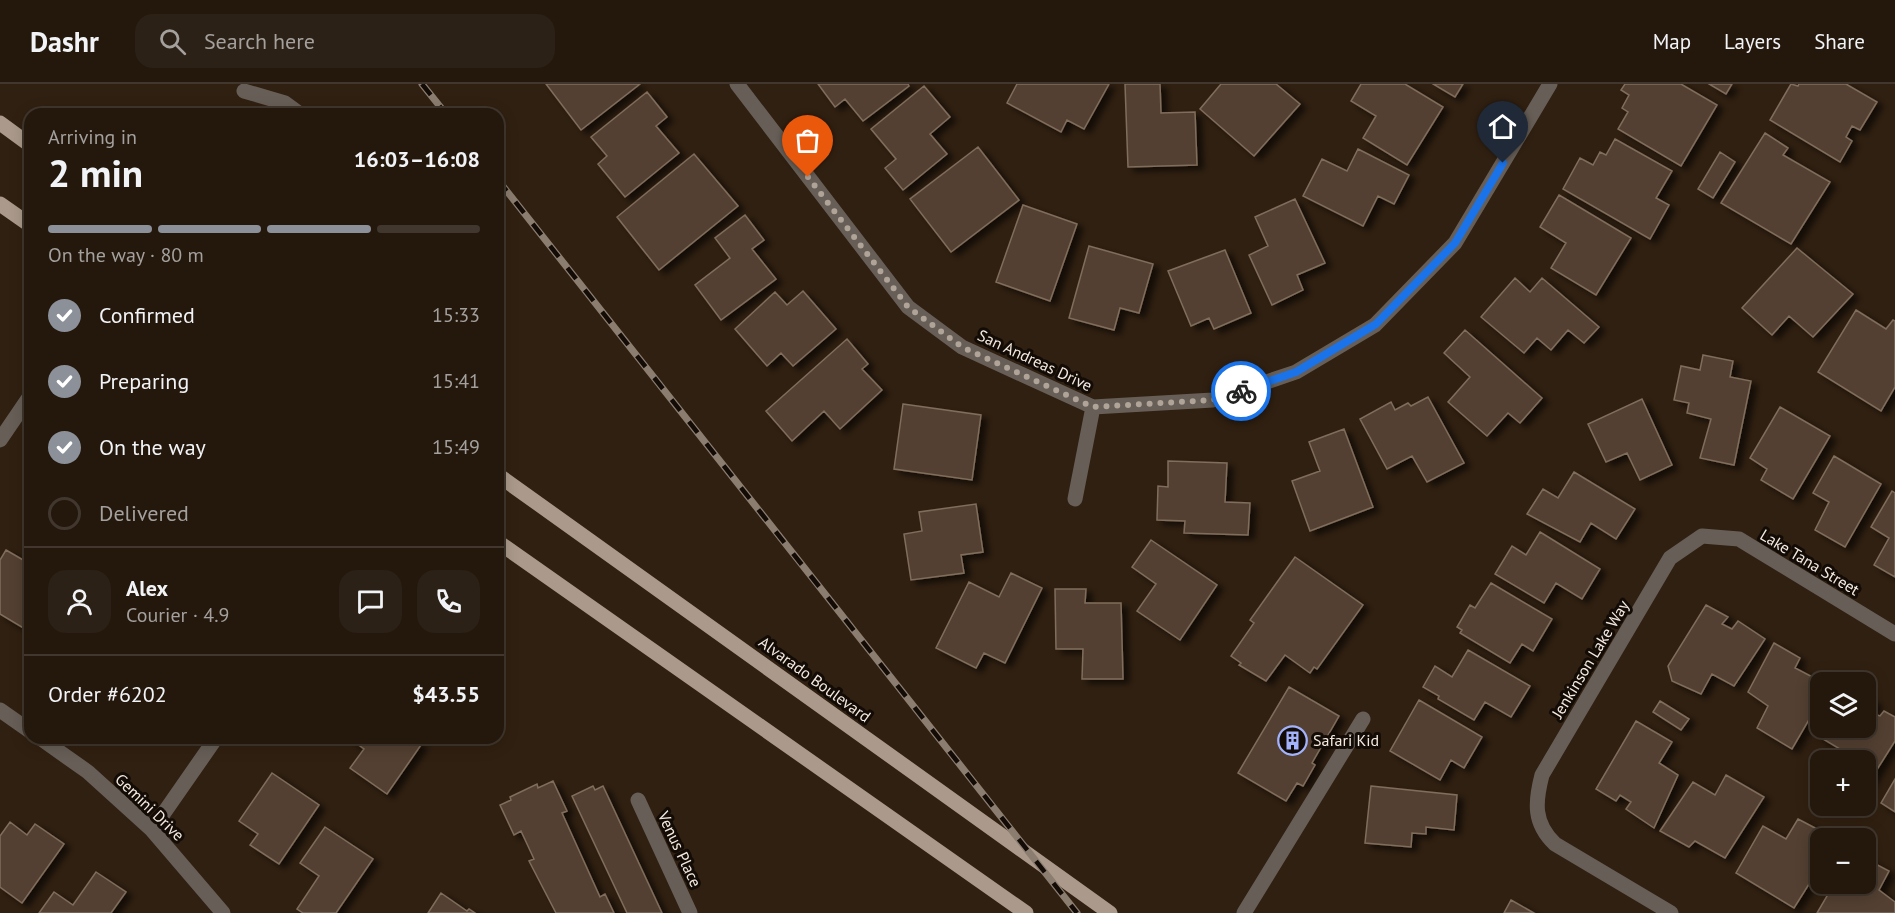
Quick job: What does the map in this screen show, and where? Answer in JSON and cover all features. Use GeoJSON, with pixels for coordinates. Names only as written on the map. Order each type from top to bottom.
{"type":"FeatureCollection","features":[{"type":"Feature","properties":{"kind":"main road"},"geometry":{"type":"LineString","coordinates":[[0,123],[24,141]]}},
{"type":"Feature","properties":{"kind":"main road"},"geometry":{"type":"LineString","coordinates":[[0,204],[24,221]]}},
{"type":"Feature","properties":{"kind":"main road","name":"Alvarado Boulevard"},"geometry":{"type":"LineString","coordinates":[[504,480],[1110,913]]}},
{"type":"Feature","properties":{"kind":"main road"},"geometry":{"type":"LineString","coordinates":[[504,546],[1026,913]]}},
{"type":"Feature","properties":{"kind":"street","name":"San Andreas Drive"},"geometry":{"type":"LineString","coordinates":[[737,84],[908,307],[962,347],[1093,407],[1213,400],[1296,372],[1376,324],[1455,243],[1550,84]]}},
{"type":"Feature","properties":{"kind":"street"},"geometry":{"type":"LineString","coordinates":[[244,91],[285,103],[292,108]]}},
{"type":"Feature","properties":{"kind":"street"},"geometry":{"type":"LineString","coordinates":[[0,440],[24,405]]}},
{"type":"Feature","properties":{"kind":"street"},"geometry":{"type":"LineString","coordinates":[[1075,499],[1093,407]]}},
{"type":"Feature","properties":{"kind":"street","name":"Lake Tana Street"},"geometry":{"type":"LineString","coordinates":[[1702,536],[1738,539],[1895,634]]}},
{"type":"Feature","properties":{"kind":"street","name":"Jenkinson Lake Way"},"geometry":{"type":"LineString","coordinates":[[1671,913],[1555,844],[1545,835],[1537,817],[1537,795],[1542,775],[1670,558],[1702,536]]}},
{"type":"Feature","properties":{"kind":"street"},"geometry":{"type":"LineString","coordinates":[[0,710],[24,727]]}},
{"type":"Feature","properties":{"kind":"street"},"geometry":{"type":"LineString","coordinates":[[1244,913],[1363,719]]}},
{"type":"Feature","properties":{"kind":"street","name":"Gemini Drive"},"geometry":{"type":"LineString","coordinates":[[48,744],[87,772],[152,830],[223,913]]}},
{"type":"Feature","properties":{"kind":"street"},"geometry":{"type":"LineString","coordinates":[[152,830],[212,744]]}},
{"type":"Feature","properties":{"kind":"street","name":"Venus Place"},"geometry":{"type":"LineString","coordinates":[[638,800],[690,913]]}},
{"type":"Feature","properties":{"kind":"building"},"geometry":{"type":"Polygon","coordinates":[[[546,84],[640,84],[581,130],[546,84]]]}},
{"type":"Feature","properties":{"kind":"building"},"geometry":{"type":"Polygon","coordinates":[[[818,84],[908,84],[909,86],[863,121],[845,99],[835,107],[818,84]]]}},
{"type":"Feature","properties":{"kind":"building"},"geometry":{"type":"Polygon","coordinates":[[[1017,84],[1109,84],[1084,129],[1067,120],[1061,132],[1007,103],[1017,84]]]}},
{"type":"Feature","properties":{"kind":"building"},"geometry":{"type":"Polygon","coordinates":[[[1125,84],[1160,84],[1161,113],[1195,112],[1197,165],[1128,167],[1125,84]]]}},
{"type":"Feature","properties":{"kind":"building"},"geometry":{"type":"Polygon","coordinates":[[[1221,84],[1276,84],[1300,104],[1254,156],[1200,109],[1221,84]]]}},
{"type":"Feature","properties":{"kind":"building"},"geometry":{"type":"Polygon","coordinates":[[[1361,84],[1405,84],[1443,107],[1407,165],[1363,138],[1376,116],[1351,101],[1361,84]]]}},
{"type":"Feature","properties":{"kind":"building"},"geometry":{"type":"Polygon","coordinates":[[[1433,84],[1463,84],[1455,97],[1433,84]]]}},
{"type":"Feature","properties":{"kind":"building"},"geometry":{"type":"Polygon","coordinates":[[[1625,84],[1681,84],[1717,105],[1681,166],[1618,129],[1628,112],[1622,108],[1629,95],[1621,90],[1625,84]]]}},
{"type":"Feature","properties":{"kind":"building"},"geometry":{"type":"Polygon","coordinates":[[[1709,84],[1732,84],[1726,94],[1709,84]]]}},
{"type":"Feature","properties":{"kind":"building"},"geometry":{"type":"Polygon","coordinates":[[[1791,84],[1798,86],[1799,84],[1846,84],[1877,102],[1860,130],[1852,126],[1846,137],[1852,141],[1840,162],[1770,120],[1791,84]]]}},
{"type":"Feature","properties":{"kind":"building"},"geometry":{"type":"Polygon","coordinates":[[[924,86],[950,117],[930,134],[947,154],[903,190],[885,168],[896,159],[871,129],[924,86]]]}},
{"type":"Feature","properties":{"kind":"building"},"geometry":{"type":"Polygon","coordinates":[[[647,92],[667,117],[656,126],[679,153],[625,197],[598,164],[607,156],[591,137],[647,92]]]}},
{"type":"Feature","properties":{"kind":"building"},"geometry":{"type":"Polygon","coordinates":[[[1765,133],[1788,148],[1783,155],[1830,182],[1791,244],[1721,203],[1765,133]]]}},
{"type":"Feature","properties":{"kind":"building"},"geometry":{"type":"Polygon","coordinates":[[[1615,139],[1672,171],[1656,198],[1669,205],[1650,239],[1563,189],[1580,158],[1593,165],[1600,152],[1606,155],[1615,139]]]}},
{"type":"Feature","properties":{"kind":"building"},"geometry":{"type":"Polygon","coordinates":[[[978,147],[1019,200],[951,252],[910,199],[978,147]]]}},
{"type":"Feature","properties":{"kind":"building"},"geometry":{"type":"Polygon","coordinates":[[[1358,149],[1409,175],[1394,204],[1378,196],[1363,226],[1303,196],[1322,159],[1347,171],[1358,149]]]}},
{"type":"Feature","properties":{"kind":"building"},"geometry":{"type":"Polygon","coordinates":[[[1720,152],[1735,162],[1713,198],[1698,189],[1720,152]]]}},
{"type":"Feature","properties":{"kind":"building"},"geometry":{"type":"Polygon","coordinates":[[[694,154],[738,206],[659,270],[617,217],[694,154]]]}},
{"type":"Feature","properties":{"kind":"building"},"geometry":{"type":"Polygon","coordinates":[[[1559,195],[1631,238],[1596,295],[1551,268],[1566,243],[1540,227],[1559,195]]]}},
{"type":"Feature","properties":{"kind":"building"},"geometry":{"type":"Polygon","coordinates":[[[1295,199],[1325,263],[1297,275],[1303,290],[1272,305],[1249,255],[1268,246],[1255,217],[1295,199]]]}},
{"type":"Feature","properties":{"kind":"building"},"geometry":{"type":"Polygon","coordinates":[[[1023,205],[1077,224],[1050,301],[996,282],[1023,205]]]}},
{"type":"Feature","properties":{"kind":"building"},"geometry":{"type":"Polygon","coordinates":[[[745,215],[764,240],[752,249],[776,279],[721,320],[695,285],[730,258],[715,238],[745,215]]]}},
{"type":"Feature","properties":{"kind":"building"},"geometry":{"type":"Polygon","coordinates":[[[1089,246],[1153,264],[1139,313],[1120,308],[1114,330],[1069,318],[1089,246]]]}},
{"type":"Feature","properties":{"kind":"building"},"geometry":{"type":"Polygon","coordinates":[[[1797,248],[1853,294],[1813,337],[1789,316],[1772,335],[1742,308],[1797,248]]]}},
{"type":"Feature","properties":{"kind":"building"},"geometry":{"type":"Polygon","coordinates":[[[1225,250],[1251,313],[1214,329],[1209,318],[1191,326],[1168,271],[1225,250]]]}},
{"type":"Feature","properties":{"kind":"building"},"geometry":{"type":"Polygon","coordinates":[[[1515,278],[1530,292],[1542,278],[1599,327],[1584,343],[1568,330],[1551,350],[1537,338],[1524,353],[1481,317],[1515,278]]]}},
{"type":"Feature","properties":{"kind":"building"},"geometry":{"type":"Polygon","coordinates":[[[803,291],[836,329],[793,366],[781,353],[767,366],[735,329],[775,292],[787,305],[803,291]]]}},
{"type":"Feature","properties":{"kind":"building"},"geometry":{"type":"Polygon","coordinates":[[[1856,310],[1886,329],[1893,320],[1895,321],[1895,387],[1881,411],[1818,372],[1856,310]]]}},
{"type":"Feature","properties":{"kind":"building"},"geometry":{"type":"Polygon","coordinates":[[[1465,330],[1542,398],[1520,423],[1508,413],[1487,436],[1448,402],[1470,377],[1444,353],[1465,330]]]}},
{"type":"Feature","properties":{"kind":"building"},"geometry":{"type":"Polygon","coordinates":[[[847,339],[868,364],[862,369],[882,390],[840,429],[824,411],[792,441],[766,411],[847,339]]]}},
{"type":"Feature","properties":{"kind":"building"},"geometry":{"type":"Polygon","coordinates":[[[1703,355],[1733,361],[1730,377],[1751,381],[1734,465],[1700,458],[1711,419],[1687,413],[1689,403],[1674,400],[1681,366],[1700,370],[1703,355]]]}},
{"type":"Feature","properties":{"kind":"building"},"geometry":{"type":"Polygon","coordinates":[[[1428,397],[1464,463],[1427,482],[1412,456],[1387,469],[1360,419],[1391,402],[1395,410],[1408,403],[1411,406],[1428,397]]]}},
{"type":"Feature","properties":{"kind":"building"},"geometry":{"type":"Polygon","coordinates":[[[1642,399],[1672,465],[1640,480],[1627,453],[1606,462],[1588,424],[1642,399]]]}},
{"type":"Feature","properties":{"kind":"building"},"geometry":{"type":"Polygon","coordinates":[[[903,404],[981,415],[972,480],[894,469],[903,404]]]}},
{"type":"Feature","properties":{"kind":"building"},"geometry":{"type":"Polygon","coordinates":[[[1780,407],[1830,436],[1793,499],[1761,480],[1767,469],[1750,458],[1780,407]]]}},
{"type":"Feature","properties":{"kind":"building"},"geometry":{"type":"Polygon","coordinates":[[[1344,429],[1373,507],[1310,531],[1292,481],[1320,471],[1309,442],[1344,429]]]}},
{"type":"Feature","properties":{"kind":"building"},"geometry":{"type":"Polygon","coordinates":[[[1834,456],[1881,484],[1845,547],[1815,530],[1829,502],[1813,493],[1834,456]]]}},
{"type":"Feature","properties":{"kind":"building"},"geometry":{"type":"Polygon","coordinates":[[[1168,461],[1227,463],[1225,502],[1250,503],[1248,535],[1184,533],[1185,521],[1157,520],[1158,486],[1168,487],[1168,461]]]}},
{"type":"Feature","properties":{"kind":"building"},"geometry":{"type":"Polygon","coordinates":[[[1574,472],[1635,509],[1616,539],[1591,523],[1580,542],[1527,514],[1543,489],[1558,498],[1574,472]]]}},
{"type":"Feature","properties":{"kind":"building"},"geometry":{"type":"Polygon","coordinates":[[[1892,491],[1895,493],[1895,577],[1874,565],[1889,538],[1871,527],[1892,491]]]}},
{"type":"Feature","properties":{"kind":"building"},"geometry":{"type":"Polygon","coordinates":[[[976,504],[983,552],[961,555],[964,573],[911,580],[904,534],[922,531],[919,512],[976,504]]]}},
{"type":"Feature","properties":{"kind":"building"},"geometry":{"type":"Polygon","coordinates":[[[1540,532],[1600,569],[1582,599],[1556,583],[1544,603],[1495,574],[1512,546],[1526,555],[1540,532]]]}},
{"type":"Feature","properties":{"kind":"building"},"geometry":{"type":"Polygon","coordinates":[[[1151,540],[1217,585],[1180,640],[1137,611],[1156,584],[1132,567],[1151,540]]]}},
{"type":"Feature","properties":{"kind":"building"},"geometry":{"type":"Polygon","coordinates":[[[6,550],[24,560],[24,628],[0,614],[0,560],[6,550]]]}},
{"type":"Feature","properties":{"kind":"building"},"geometry":{"type":"Polygon","coordinates":[[[1295,557],[1363,605],[1317,669],[1314,667],[1310,673],[1285,655],[1266,681],[1239,665],[1241,663],[1231,656],[1254,623],[1250,620],[1295,557]]]}},
{"type":"Feature","properties":{"kind":"building"},"geometry":{"type":"Polygon","coordinates":[[[1011,573],[1042,588],[1005,663],[984,653],[976,668],[936,648],[969,582],[999,597],[1011,573]]]}},
{"type":"Feature","properties":{"kind":"building"},"geometry":{"type":"Polygon","coordinates":[[[1491,583],[1552,619],[1533,651],[1522,644],[1510,663],[1460,633],[1462,630],[1457,627],[1470,605],[1475,608],[1491,583]]]}},
{"type":"Feature","properties":{"kind":"building"},"geometry":{"type":"Polygon","coordinates":[[[1055,589],[1086,589],[1085,603],[1121,603],[1123,679],[1082,679],[1083,649],[1056,649],[1055,589]]]}},
{"type":"Feature","properties":{"kind":"building"},"geometry":{"type":"Polygon","coordinates":[[[1706,605],[1728,617],[1722,624],[1732,629],[1738,621],[1765,639],[1734,686],[1712,674],[1701,694],[1672,681],[1668,666],[1706,605]]]}},
{"type":"Feature","properties":{"kind":"building"},"geometry":{"type":"Polygon","coordinates":[[[1774,643],[1800,658],[1795,668],[1810,676],[1810,718],[1792,749],[1757,728],[1768,706],[1748,692],[1774,643]]]}},
{"type":"Feature","properties":{"kind":"building"},"geometry":{"type":"Polygon","coordinates":[[[1468,650],[1530,686],[1511,717],[1485,702],[1474,720],[1438,699],[1439,696],[1423,687],[1435,666],[1452,677],[1468,650]]]}},
{"type":"Feature","properties":{"kind":"building","name":"Safari Kid"},"geometry":{"type":"Polygon","coordinates":[[[1289,687],[1339,716],[1312,763],[1315,765],[1303,786],[1297,783],[1286,801],[1238,773],[1289,687]]]}},
{"type":"Feature","properties":{"kind":"building"},"geometry":{"type":"Polygon","coordinates":[[[1419,700],[1482,737],[1464,768],[1451,760],[1440,780],[1390,751],[1419,700]]]}},
{"type":"Feature","properties":{"kind":"building"},"geometry":{"type":"Polygon","coordinates":[[[1660,701],[1689,719],[1681,730],[1653,712],[1660,701]]]}},
{"type":"Feature","properties":{"kind":"building"},"geometry":{"type":"Polygon","coordinates":[[[1884,711],[1895,717],[1895,741],[1876,771],[1876,750],[1840,749],[1821,738],[1876,738],[1876,715],[1880,716],[1884,711]]]}},
{"type":"Feature","properties":{"kind":"building"},"geometry":{"type":"Polygon","coordinates":[[[1636,721],[1672,742],[1659,763],[1678,775],[1654,828],[1626,809],[1631,802],[1620,795],[1616,801],[1596,789],[1636,721]]]}},
{"type":"Feature","properties":{"kind":"building"},"geometry":{"type":"Polygon","coordinates":[[[357,744],[421,745],[387,794],[350,768],[364,749],[357,744]]]}},
{"type":"Feature","properties":{"kind":"building"},"geometry":{"type":"Polygon","coordinates":[[[272,773],[319,805],[279,864],[250,845],[258,834],[239,821],[272,773]]]}},
{"type":"Feature","properties":{"kind":"building"},"geometry":{"type":"Polygon","coordinates":[[[1726,775],[1764,797],[1725,858],[1695,841],[1689,847],[1660,831],[1693,782],[1715,795],[1726,775]]]}},
{"type":"Feature","properties":{"kind":"building"},"geometry":{"type":"Polygon","coordinates":[[[1895,779],[1895,812],[1881,803],[1895,779]]]}},
{"type":"Feature","properties":{"kind":"building"},"geometry":{"type":"Polygon","coordinates":[[[553,781],[567,811],[562,813],[600,897],[605,894],[614,913],[556,913],[529,861],[534,859],[521,831],[514,835],[500,805],[511,800],[510,797],[537,784],[538,788],[553,781]]]}},
{"type":"Feature","properties":{"kind":"building"},"geometry":{"type":"Polygon","coordinates":[[[593,786],[595,790],[603,786],[662,913],[627,913],[572,796],[593,786]]]}},
{"type":"Feature","properties":{"kind":"building"},"geometry":{"type":"Polygon","coordinates":[[[1371,786],[1457,795],[1454,830],[1426,827],[1426,834],[1412,833],[1411,847],[1365,843],[1371,786]]]}},
{"type":"Feature","properties":{"kind":"building"},"geometry":{"type":"Polygon","coordinates":[[[1798,819],[1815,828],[1810,828],[1810,883],[1794,908],[1736,873],[1763,826],[1786,839],[1798,819]]]}},
{"type":"Feature","properties":{"kind":"building"},"geometry":{"type":"Polygon","coordinates":[[[10,822],[27,835],[35,824],[64,844],[22,903],[0,887],[0,836],[10,822]]]}},
{"type":"Feature","properties":{"kind":"building"},"geometry":{"type":"Polygon","coordinates":[[[325,827],[373,859],[336,913],[303,913],[297,909],[319,876],[300,863],[325,827]]]}},
{"type":"Feature","properties":{"kind":"building"},"geometry":{"type":"Polygon","coordinates":[[[1876,864],[1889,871],[1879,890],[1895,902],[1895,913],[1817,913],[1828,894],[1876,894],[1876,864]]]}},
{"type":"Feature","properties":{"kind":"building"},"geometry":{"type":"Polygon","coordinates":[[[96,872],[126,892],[111,913],[39,913],[54,892],[73,905],[96,872]]]}},
{"type":"Feature","properties":{"kind":"building"},"geometry":{"type":"Polygon","coordinates":[[[441,893],[467,911],[469,909],[475,913],[428,913],[441,893]]]}},
{"type":"Feature","properties":{"kind":"building"},"geometry":{"type":"Polygon","coordinates":[[[1511,900],[1534,913],[1504,913],[1511,900]]]}},
{"type":"Feature","properties":{"kind":"railway"},"geometry":{"type":"LineString","coordinates":[[422,84],[441,108]]}},
{"type":"Feature","properties":{"kind":"railway"},"geometry":{"type":"LineString","coordinates":[[504,188],[1077,913]]}},
{"type":"Feature","properties":{"kind":"way so far"},"geometry":{"type":"LineString","coordinates":[[808,177],[908,307],[962,347],[1093,407],[1213,400],[1241,391]]}},
{"type":"Feature","properties":{"kind":"place","name":"Safari Kid"},"geometry":{"type":"Point","coordinates":[1292,740]}},
{"type":"Feature","properties":{"kind":"route"},"geometry":{"type":"LineString","coordinates":[[1241,391],[1296,372],[1376,324],[1455,243],[1503,163]]}}]}
